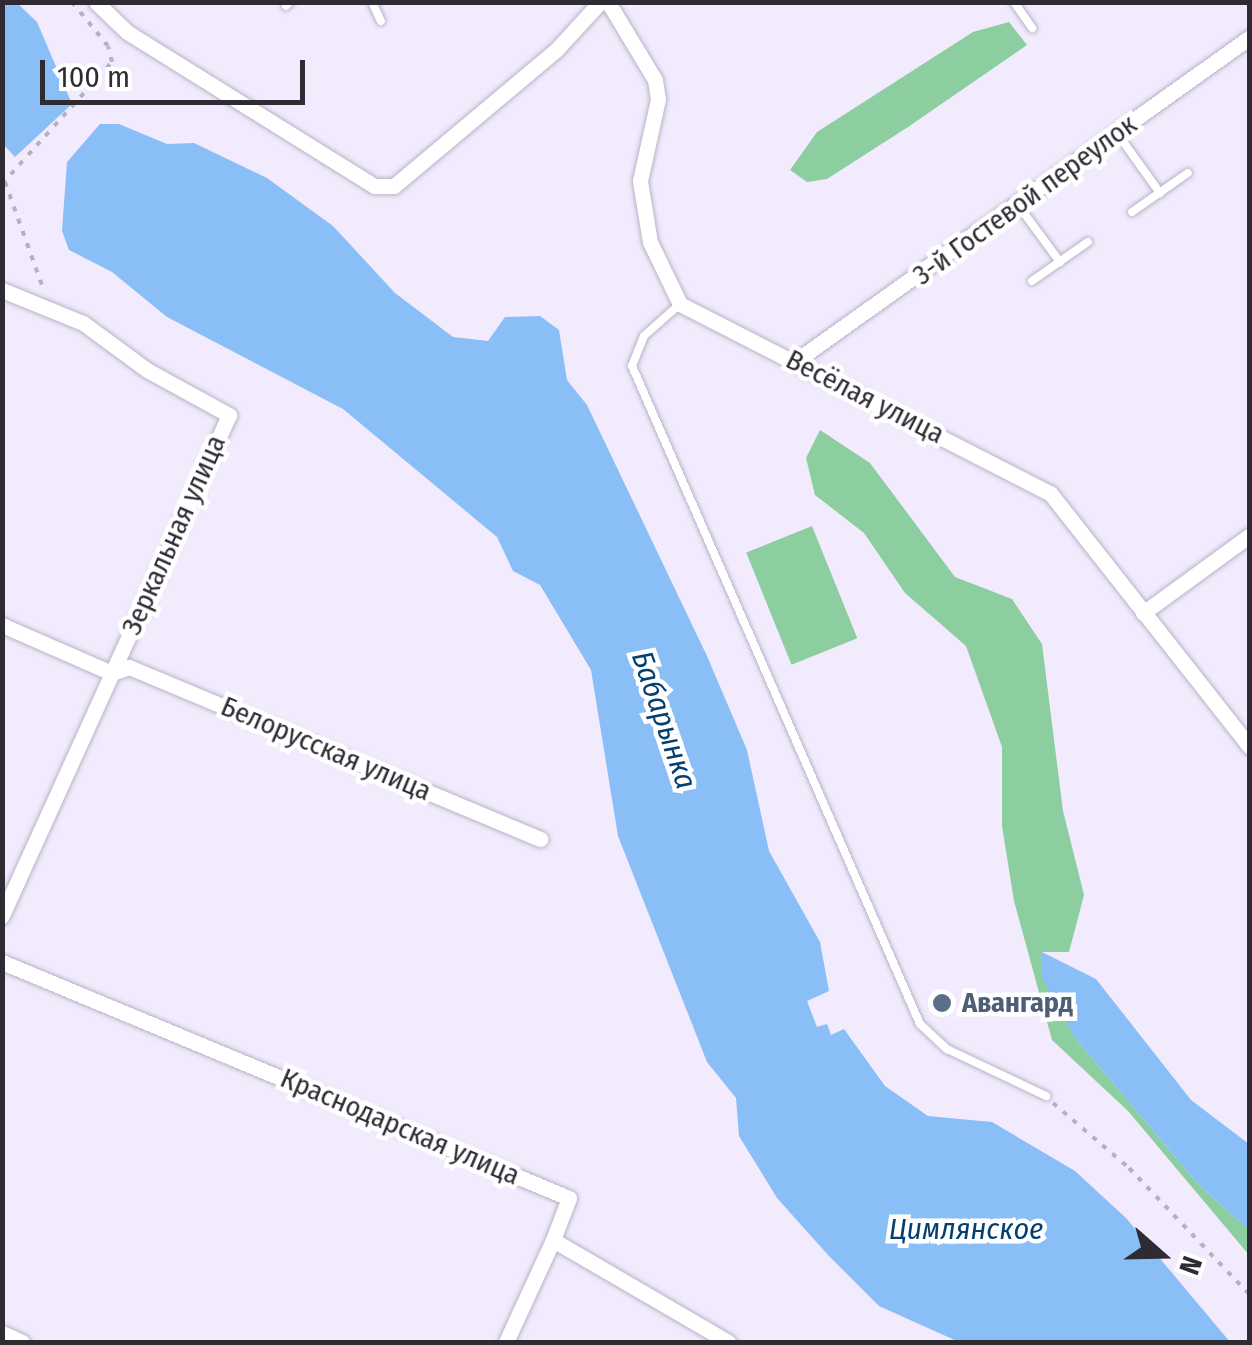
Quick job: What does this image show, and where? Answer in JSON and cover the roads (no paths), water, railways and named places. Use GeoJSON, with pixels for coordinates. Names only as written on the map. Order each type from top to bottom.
{"type":"FeatureCollection","features":[{"type":"Feature","properties":{"kind":"street"},"geometry":{"type":"LineString","coordinates":[[96,2],[127,32],[374,186],[394,186],[557,50],[600,2]]}},
{"type":"Feature","properties":{"kind":"street"},"geometry":{"type":"LineString","coordinates":[[608,2],[656,80],[658,99],[640,181],[650,242],[680,304]]}},
{"type":"Feature","properties":{"kind":"street","name":"3-й Гостевой переулок"},"geometry":{"type":"LineString","coordinates":[[798,360],[1250,37]]}},
{"type":"Feature","properties":{"kind":"street","name":"Зеркальная улица"},"geometry":{"type":"LineString","coordinates":[[2,290],[49,306],[229,415],[112,673]]}},
{"type":"Feature","properties":{"kind":"street","name":"Весёлая улица"},"geometry":{"type":"LineString","coordinates":[[680,304],[798,360],[1050,493],[1250,747]]}},
{"type":"Feature","properties":{"kind":"street"},"geometry":{"type":"LineString","coordinates":[[1143,613],[1250,535]]}},
{"type":"Feature","properties":{"kind":"street","name":"Белорусская улица"},"geometry":{"type":"LineString","coordinates":[[2,626],[112,673],[129,667],[540,839]]}},
{"type":"Feature","properties":{"kind":"street"},"geometry":{"type":"LineString","coordinates":[[2,916],[112,673]]}},
{"type":"Feature","properties":{"kind":"street","name":"Краснодарская улица"},"geometry":{"type":"LineString","coordinates":[[2,962],[568,1198],[553,1240]]}},
{"type":"Feature","properties":{"kind":"street"},"geometry":{"type":"LineString","coordinates":[[506,1342],[553,1240],[728,1342]]}},
{"type":"Feature","properties":{"kind":"street"},"geometry":{"type":"LineString","coordinates":[[2,1333],[22,1342]]}},
{"type":"Feature","properties":{"kind":"lane"},"geometry":{"type":"LineString","coordinates":[[372,2],[381,21]]}},
{"type":"Feature","properties":{"kind":"lane"},"geometry":{"type":"LineString","coordinates":[[1014,2],[1032,28]]}},
{"type":"Feature","properties":{"kind":"lane"},"geometry":{"type":"LineString","coordinates":[[1117,134],[1160,193]]}},
{"type":"Feature","properties":{"kind":"lane"},"geometry":{"type":"LineString","coordinates":[[1132,212],[1188,173]]}},
{"type":"Feature","properties":{"kind":"lane"},"geometry":{"type":"LineString","coordinates":[[1018,205],[1060,262]]}},
{"type":"Feature","properties":{"kind":"lane"},"geometry":{"type":"LineString","coordinates":[[1032,281],[1088,242]]}},
{"type":"Feature","properties":{"kind":"lane"},"geometry":{"type":"LineString","coordinates":[[680,304],[644,336],[632,366],[920,1024],[947,1048],[1046,1096]]}},
{"type":"Feature","properties":{"kind":"water"},"geometry":{"type":"Polygon","coordinates":[[[2,3],[17,3],[37,22],[72,104],[15,157],[3,144],[2,3]]]}},
{"type":"Feature","properties":{"kind":"water","name":"Цимлянское"},"geometry":{"type":"Polygon","coordinates":[[[100,124],[119,124],[167,144],[194,143],[267,178],[333,226],[395,293],[453,337],[488,341],[505,317],[540,316],[559,330],[567,380],[587,405],[707,656],[747,750],[769,851],[820,942],[829,991],[807,1001],[817,1027],[827,1024],[831,1035],[844,1029],[885,1086],[928,1116],[992,1122],[1075,1171],[1126,1218],[1230,1342],[959,1342],[879,1306],[828,1255],[777,1198],[739,1136],[736,1098],[707,1062],[618,836],[591,670],[540,585],[513,571],[497,537],[343,409],[167,317],[112,272],[69,250],[62,231],[67,162],[100,124]]]}},
{"type":"Feature","properties":{"kind":"water"},"geometry":{"type":"Polygon","coordinates":[[[1042,952],[1096,979],[1191,1100],[1249,1144],[1249,1230],[1197,1183],[1076,1039],[1042,978],[1042,952]]]}},
{"type":"Feature","properties":{"kind":"place","name":"Авангард"},"geometry":{"type":"Point","coordinates":[942,1003]}},
{"type":"Feature","properties":{"kind":"water label","name":"Бабарынка"},"geometry":{"type":"Point","coordinates":[664,720]}}]}
